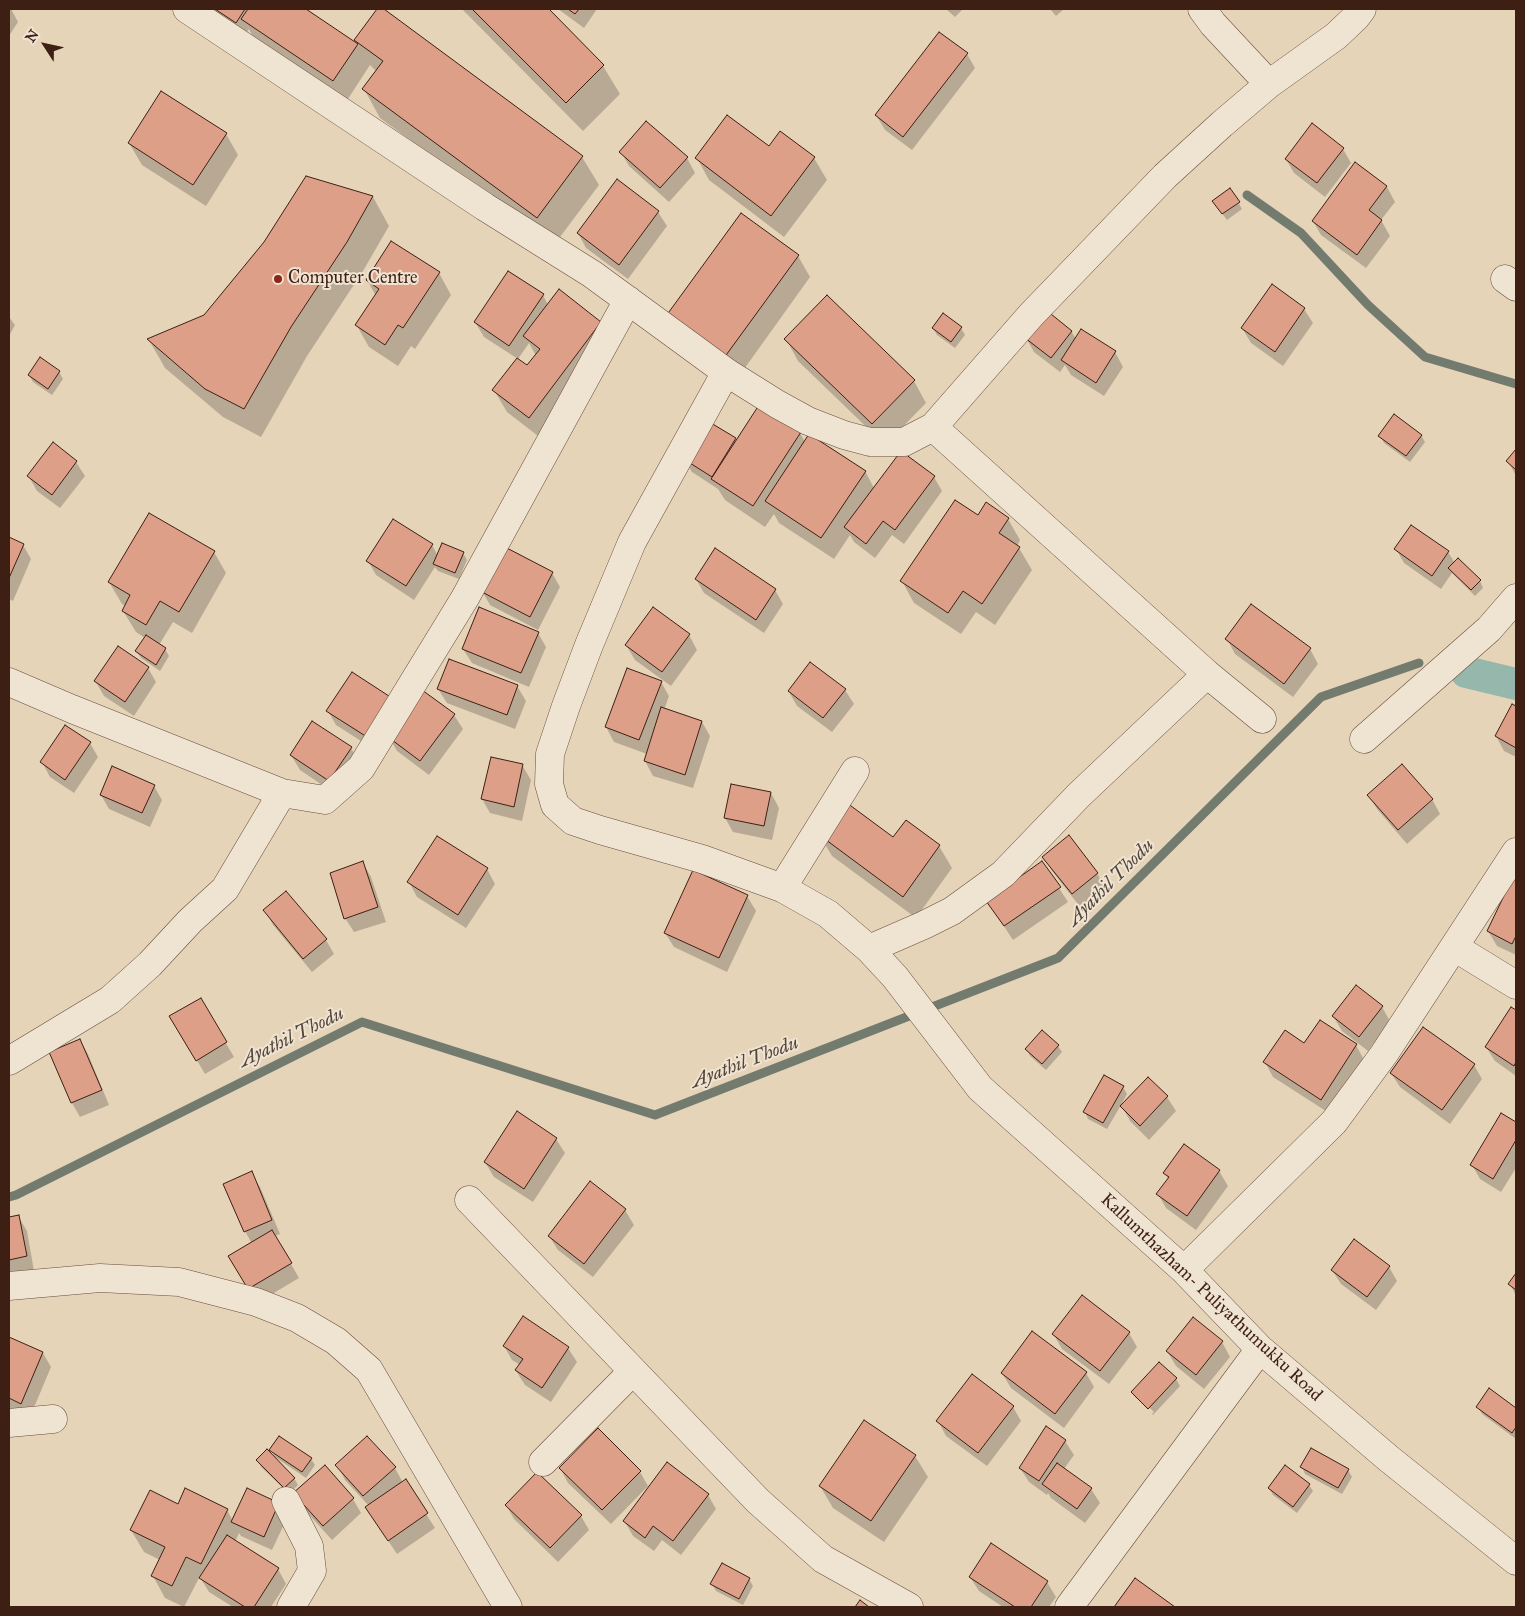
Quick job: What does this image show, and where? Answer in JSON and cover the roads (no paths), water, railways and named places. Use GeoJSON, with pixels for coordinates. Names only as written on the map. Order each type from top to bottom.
{"type":"FeatureCollection","features":[{"type":"Feature","properties":{"kind":"street"},"geometry":{"type":"LineString","coordinates":[[187,9],[485,207],[592,274],[726,372],[808,421],[870,442],[904,442],[933,427],[1031,315],[1165,176],[1269,84],[1336,36],[1362,9]]}},
{"type":"Feature","properties":{"kind":"street"},"geometry":{"type":"LineString","coordinates":[[1202,9],[1213,24],[1269,84]]}},
{"type":"Feature","properties":{"kind":"street"},"geometry":{"type":"LineString","coordinates":[[9,682],[282,793],[325,800],[361,768],[465,598],[628,300]]}},
{"type":"Feature","properties":{"kind":"street"},"geometry":{"type":"LineString","coordinates":[[726,372],[632,542],[566,706],[550,754],[549,784],[555,805],[572,821],[702,859],[782,888],[828,914],[868,949],[924,925],[952,910],[1002,874],[1079,795],[1208,674]]}},
{"type":"Feature","properties":{"kind":"street"},"geometry":{"type":"LineString","coordinates":[[933,427],[1208,674],[1262,719]]}},
{"type":"Feature","properties":{"kind":"street"},"geometry":{"type":"LineString","coordinates":[[1364,739],[1489,629],[1516,598]]}},
{"type":"Feature","properties":{"kind":"street"},"geometry":{"type":"LineString","coordinates":[[782,888],[855,771]]}},
{"type":"Feature","properties":{"kind":"street"},"geometry":{"type":"LineString","coordinates":[[9,1061],[110,1000],[150,964],[190,921],[225,889],[282,793]]}},
{"type":"Feature","properties":{"kind":"street"},"geometry":{"type":"LineString","coordinates":[[1184,1270],[1334,1122],[1384,1054],[1516,852]]}},
{"type":"Feature","properties":{"kind":"street"},"geometry":{"type":"LineString","coordinates":[[1454,947],[1516,985]]}},
{"type":"Feature","properties":{"kind":"street","name":"Kallumthazham- Puliyathumukku Road"},"geometry":{"type":"LineString","coordinates":[[868,949],[894,977],[980,1088],[1184,1270],[1260,1349],[1388,1458],[1515,1556]]}},
{"type":"Feature","properties":{"kind":"street"},"geometry":{"type":"LineString","coordinates":[[470,1200],[758,1501],[823,1559],[909,1607]]}},
{"type":"Feature","properties":{"kind":"street"},"geometry":{"type":"LineString","coordinates":[[9,1286],[100,1278],[179,1282],[256,1302],[297,1318],[336,1341],[369,1370],[508,1607]]}},
{"type":"Feature","properties":{"kind":"street"},"geometry":{"type":"LineString","coordinates":[[1069,1607],[1260,1349]]}},
{"type":"Feature","properties":{"kind":"street"},"geometry":{"type":"LineString","coordinates":[[543,1462],[633,1371]]}},
{"type":"Feature","properties":{"kind":"street"},"geometry":{"type":"LineString","coordinates":[[9,1423],[53,1419]]}},
{"type":"Feature","properties":{"kind":"street"},"geometry":{"type":"LineString","coordinates":[[286,1501],[309,1546],[312,1571],[291,1607]]}},
{"type":"Feature","properties":{"kind":"waterway"},"geometry":{"type":"LineString","coordinates":[[1247,195],[1301,233],[1368,305],[1425,357],[1516,384]]}},
{"type":"Feature","properties":{"kind":"waterway","name":"Ayathil Thodu"},"geometry":{"type":"LineString","coordinates":[[9,1197],[362,1022],[655,1115],[1058,958],[1321,697],[1419,663]]}},
{"type":"Feature","properties":{"kind":"waterway"},"geometry":{"type":"LineString","coordinates":[[1466,672],[1516,684]]}},
{"type":"Feature","properties":{"kind":"place","name":"Computer Centre"},"geometry":{"type":"Point","coordinates":[278,279]}}]}
